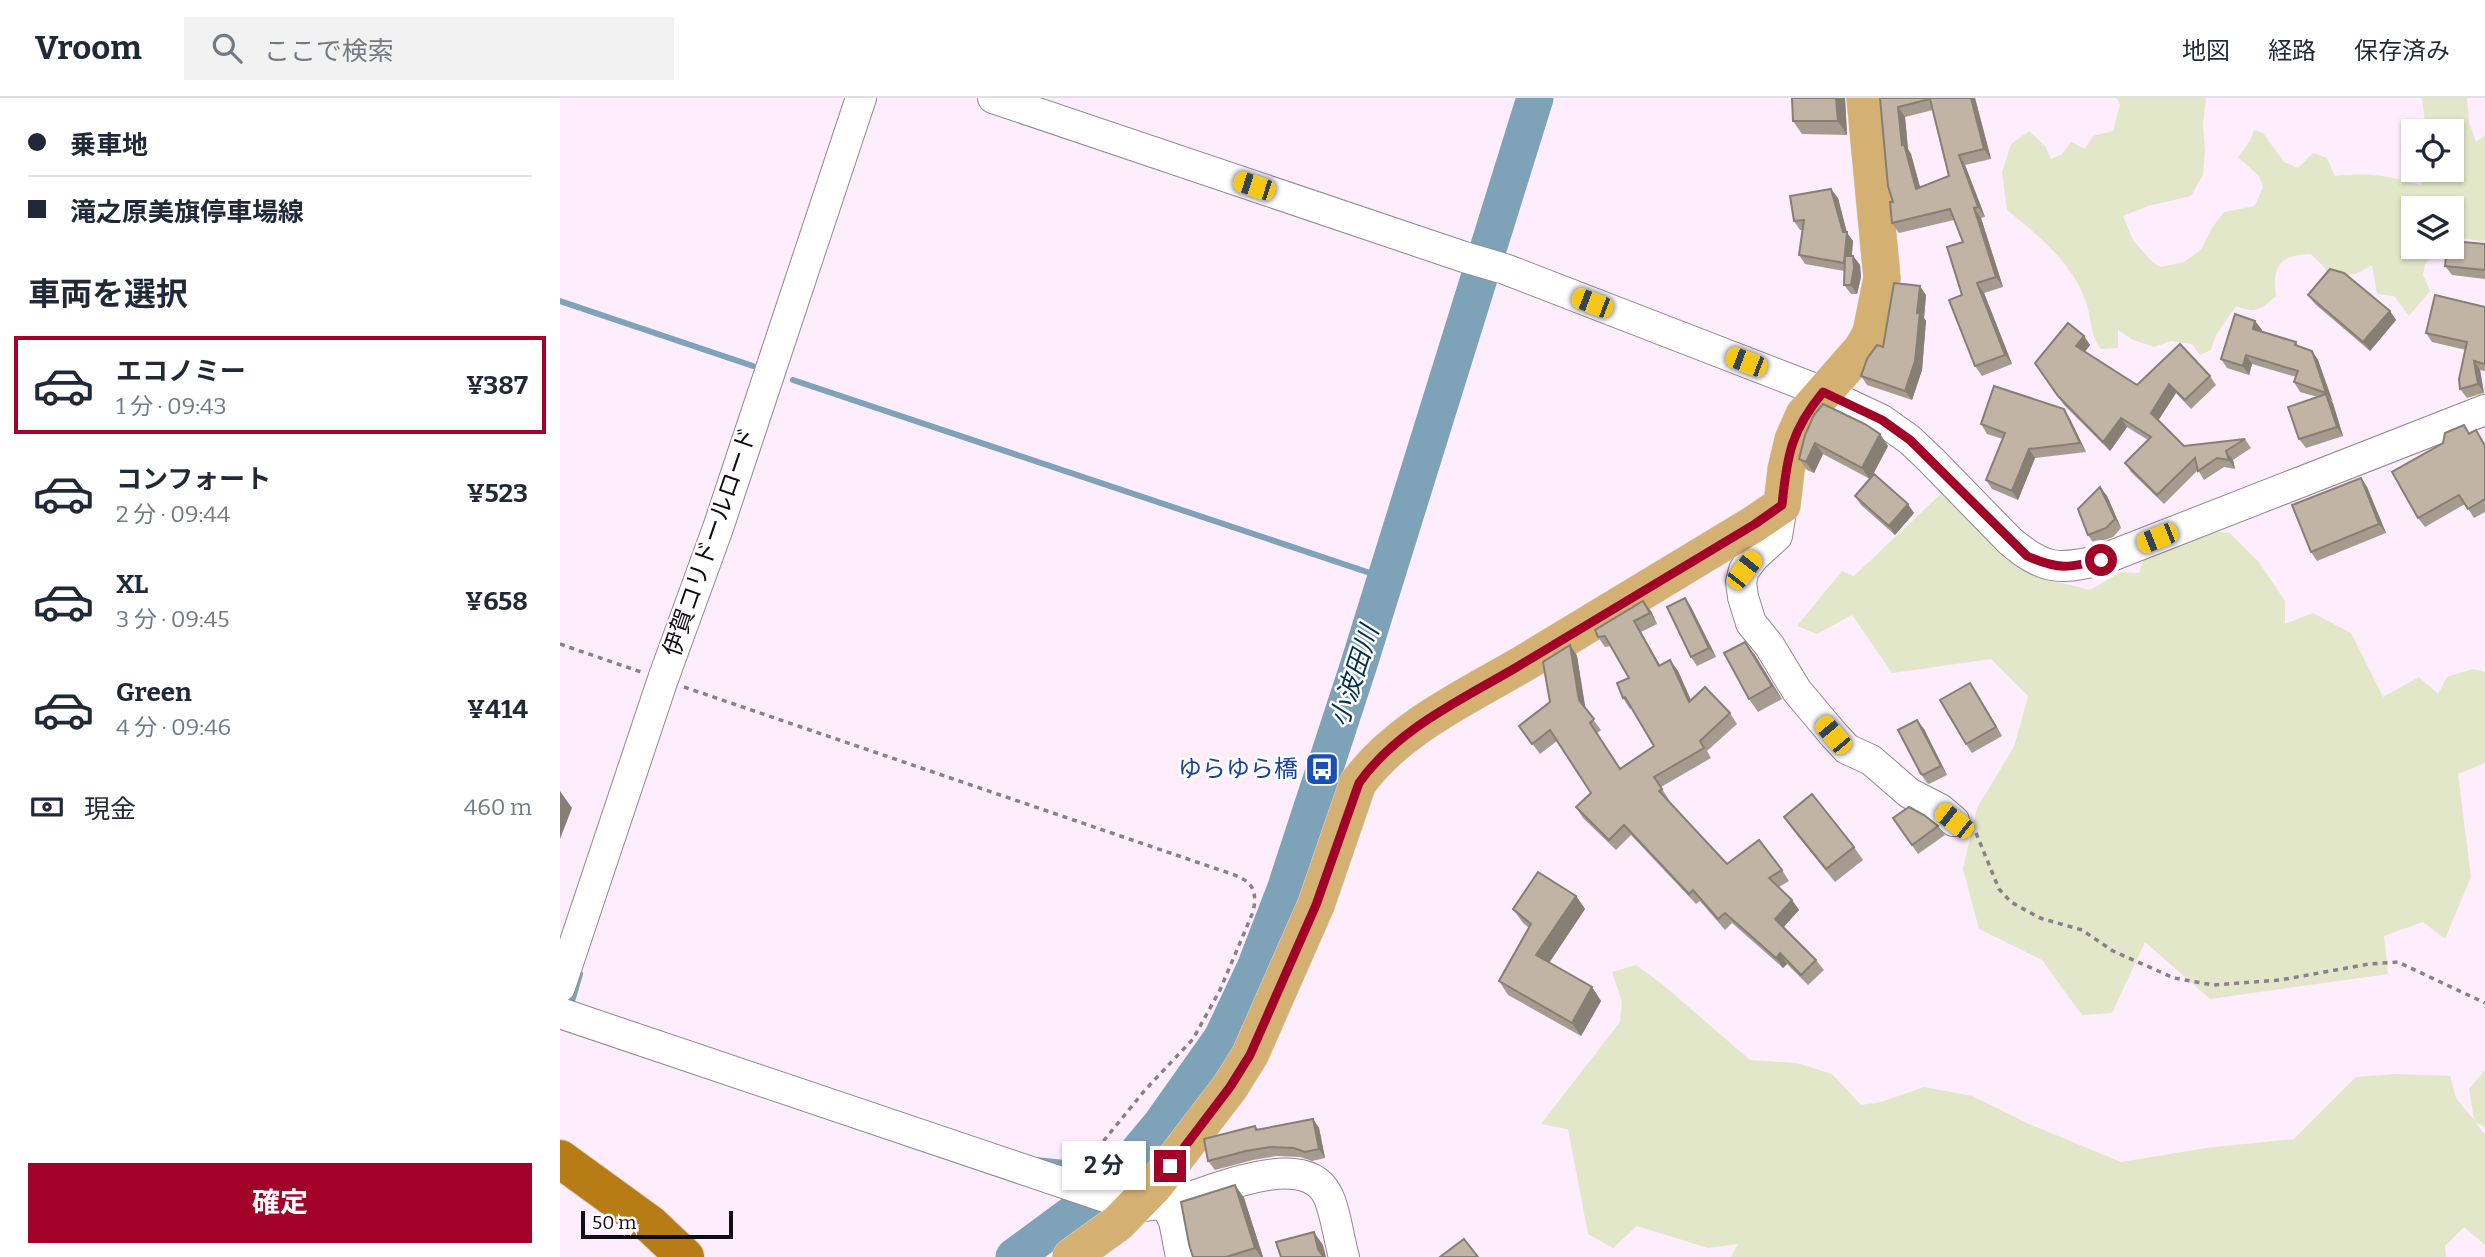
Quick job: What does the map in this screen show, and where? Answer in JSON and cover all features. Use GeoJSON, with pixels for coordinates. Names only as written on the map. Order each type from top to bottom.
{"type":"FeatureCollection","features":[{"type":"Feature","properties":{"kind":"highway"},"geometry":{"type":"LineString","coordinates":[[560,1160],[651,1225],[685,1257]]}},
{"type":"Feature","properties":{"kind":"main road"},"geometry":{"type":"LineString","coordinates":[[1071,1257],[1118,1223],[1155,1185],[1222,1098],[1250,1055],[1316,905],[1359,783],[1370,767],[1407,734],[1457,701],[1755,524],[1782,505],[1793,440],[1804,415],[1862,349],[1871,333],[1882,278],[1865,98]]}},
{"type":"Feature","properties":{"kind":"street","name":"伊賀コリドールロード"},"geometry":{"type":"LineString","coordinates":[[560,987],[663,679],[718,528],[861,98]]}},
{"type":"Feature","properties":{"kind":"street"},"geometry":{"type":"LineString","coordinates":[[993,98],[1505,269],[1823,392],[1882,420],[1910,440],[2027,556],[2049,566],[2070,568],[2101,560],[2485,410]]}},
{"type":"Feature","properties":{"kind":"street"},"geometry":{"type":"LineString","coordinates":[[1782,505],[1777,536],[1744,570],[1742,590],[1751,623],[1769,645],[1797,691],[1840,742],[1871,760],[1909,793],[1940,809],[1954,821]]}},
{"type":"Feature","properties":{"kind":"street"},"geometry":{"type":"LineString","coordinates":[[560,1013],[1073,1186],[1137,1203],[1174,1221],[1181,1257]]}},
{"type":"Feature","properties":{"kind":"street"},"geometry":{"type":"LineString","coordinates":[[1137,1203],[1173,1203],[1275,1173],[1295,1173],[1312,1177],[1327,1194],[1343,1257]]}},
{"type":"Feature","properties":{"kind":"path"},"geometry":{"type":"LineString","coordinates":[[560,644],[1249,882],[1255,891],[1253,912],[1220,990],[1193,1039],[1145,1090],[1073,1186]]}},
{"type":"Feature","properties":{"kind":"path"},"geometry":{"type":"LineString","coordinates":[[1954,821],[1965,823],[1974,829],[1999,888],[2011,902],[2040,918],[2082,930],[2113,951],[2174,978],[2213,985],[2280,980],[2369,964],[2398,962],[2485,1003]]}},
{"type":"Feature","properties":{"kind":"green space"},"geometry":{"type":"Polygon","coordinates":[[[2116,98],[2206,98],[2203,175],[2191,196],[2148,206],[2123,216],[2133,240],[2153,263],[2161,267],[2184,262],[2201,250],[2224,212],[2255,206],[2263,187],[2259,176],[2238,157],[2250,141],[2254,130],[2263,133],[2284,162],[2298,168],[2313,153],[2327,158],[2335,176],[2360,174],[2421,185],[2422,182],[2464,182],[2464,119],[2425,119],[2422,98],[2467,98],[2469,122],[2476,142],[2485,135],[2485,242],[2464,238],[2464,196],[2401,196],[2401,259],[2430,259],[2425,264],[2423,275],[2430,291],[2409,316],[2394,296],[2377,294],[2372,265],[2356,274],[2329,276],[2311,254],[2300,255],[2280,264],[2275,277],[2276,296],[2266,305],[2253,310],[2236,306],[2216,335],[2211,350],[2200,355],[2192,344],[2171,341],[2154,347],[2133,340],[2118,330],[2118,348],[2101,349],[2094,337],[2085,299],[2071,273],[2041,239],[2007,210],[2002,172],[2011,144],[2029,131],[2045,146],[2051,159],[2062,154],[2071,142],[2085,149],[2093,136],[2113,131],[2120,104],[2116,98]]]}},
{"type":"Feature","properties":{"kind":"green space"},"geometry":{"type":"Polygon","coordinates":[[[1972,488],[2002,510],[2047,579],[2090,590],[2121,572],[2139,573],[2145,555],[2204,530],[2230,533],[2258,561],[2285,601],[2285,624],[2313,613],[2351,633],[2383,697],[2419,677],[2438,694],[2447,677],[2473,669],[2485,672],[2485,763],[2458,774],[2471,877],[2445,939],[2423,922],[2384,936],[2388,974],[2210,999],[2145,942],[2112,1013],[2082,1015],[2042,960],[1979,929],[1963,869],[1977,808],[2014,747],[2028,696],[1991,659],[1892,673],[1852,615],[1817,634],[1797,626],[1842,571],[1854,576],[1945,490],[1972,488]]]}},
{"type":"Feature","properties":{"kind":"green space"},"geometry":{"type":"Polygon","coordinates":[[[1636,965],[1750,1060],[1797,1063],[1832,1074],[1861,1105],[1881,1102],[1924,1087],[1972,1096],[2029,1124],[2121,1162],[2206,1148],[2294,1139],[2356,1077],[2396,1074],[2450,1076],[2456,1098],[2474,1120],[2469,1089],[2485,1070],[2485,1127],[2476,1123],[2485,1135],[2485,1245],[2464,1227],[2445,1246],[2446,1257],[1731,1257],[1738,1244],[1708,1248],[1637,1226],[1613,1248],[1588,1234],[1568,1129],[1541,1124],[1620,1022],[1622,1002],[1612,972],[1636,965]]]}},
{"type":"Feature","properties":{"kind":"building"},"geometry":{"type":"Polygon","coordinates":[[[1792,98],[1836,98],[1838,121],[1793,121],[1792,98]]]}},
{"type":"Feature","properties":{"kind":"building"},"geometry":{"type":"Polygon","coordinates":[[[1880,98],[1971,98],[1984,149],[1959,155],[1978,207],[1974,208],[1996,277],[1977,283],[2005,355],[1975,366],[1949,300],[1962,295],[1947,247],[1963,242],[1950,209],[1892,223],[1890,202],[1893,202],[1888,186],[1880,98]],[[1930,99],[1898,107],[1902,145],[1904,144],[1916,189],[1949,176],[1930,99]]]}},
{"type":"Feature","properties":{"kind":"building"},"geometry":{"type":"Polygon","coordinates":[[[1831,189],[1843,232],[1847,232],[1844,263],[1799,255],[1804,220],[1794,221],[1790,196],[1831,189]]]}},
{"type":"Feature","properties":{"kind":"building"},"geometry":{"type":"Polygon","coordinates":[[[2464,242],[2485,244],[2485,270],[2445,266],[2446,259],[2464,259],[2464,242]]]}},
{"type":"Feature","properties":{"kind":"building"},"geometry":{"type":"Polygon","coordinates":[[[1845,256],[1853,256],[1851,285],[1844,285],[1845,256]]]}},
{"type":"Feature","properties":{"kind":"building"},"geometry":{"type":"Polygon","coordinates":[[[2330,269],[2344,273],[2390,311],[2363,342],[2308,295],[2330,269]]]}},
{"type":"Feature","properties":{"kind":"building"},"geometry":{"type":"Polygon","coordinates":[[[1894,283],[1920,286],[1915,361],[1905,391],[1861,376],[1867,359],[1877,345],[1883,347],[1894,283]]]}},
{"type":"Feature","properties":{"kind":"building"},"geometry":{"type":"Polygon","coordinates":[[[2435,295],[2485,307],[2485,364],[2474,361],[2478,384],[2460,389],[2459,379],[2467,342],[2426,333],[2435,295]]]}},
{"type":"Feature","properties":{"kind":"building"},"geometry":{"type":"Polygon","coordinates":[[[2235,314],[2255,321],[2253,329],[2296,342],[2295,345],[2312,351],[2326,393],[2294,382],[2298,371],[2246,355],[2243,366],[2221,359],[2235,314]]]}},
{"type":"Feature","properties":{"kind":"building"},"geometry":{"type":"Polygon","coordinates":[[[2068,323],[2084,336],[2076,346],[2137,385],[2180,344],[2210,376],[2185,400],[2169,384],[2151,413],[2184,446],[2245,439],[2226,451],[2229,460],[2217,458],[2198,471],[2195,458],[2157,495],[2125,463],[2151,437],[2121,418],[2103,442],[2058,396],[2035,363],[2068,323]]]}},
{"type":"Feature","properties":{"kind":"building"},"geometry":{"type":"Polygon","coordinates":[[[1994,386],[2064,409],[2080,443],[2029,449],[2012,491],[1986,480],[2005,433],[1981,424],[1994,386]]]}},
{"type":"Feature","properties":{"kind":"building"},"geometry":{"type":"Polygon","coordinates":[[[2326,394],[2337,427],[2299,439],[2288,407],[2326,394]]]}},
{"type":"Feature","properties":{"kind":"building"},"geometry":{"type":"Polygon","coordinates":[[[1823,404],[1880,434],[1862,468],[1815,443],[1806,462],[1799,459],[1805,435],[1814,415],[1823,404]]]}},
{"type":"Feature","properties":{"kind":"building"},"geometry":{"type":"Polygon","coordinates":[[[2464,425],[2469,434],[2476,430],[2485,446],[2485,499],[2468,509],[2459,495],[2418,518],[2392,472],[2443,443],[2445,433],[2464,425]]]}},
{"type":"Feature","properties":{"kind":"building"},"geometry":{"type":"Polygon","coordinates":[[[1874,474],[1908,504],[1889,526],[1855,496],[1874,474]]]}},
{"type":"Feature","properties":{"kind":"building"},"geometry":{"type":"Polygon","coordinates":[[[2361,478],[2379,524],[2311,552],[2292,505],[2361,478]]]}},
{"type":"Feature","properties":{"kind":"building"},"geometry":{"type":"Polygon","coordinates":[[[2100,487],[2115,519],[2106,528],[2088,535],[2078,509],[2100,487]]]}},
{"type":"Feature","properties":{"kind":"building"},"geometry":{"type":"Polygon","coordinates":[[[1685,598],[1709,648],[1691,657],[1667,607],[1685,598]]]}},
{"type":"Feature","properties":{"kind":"building"},"geometry":{"type":"Polygon","coordinates":[[[1643,601],[1650,613],[1634,621],[1659,666],[1670,660],[1689,702],[1705,687],[1730,713],[1700,741],[1704,748],[1654,777],[1662,789],[1659,791],[1727,864],[1759,840],[1782,870],[1769,878],[1792,900],[1775,919],[1816,960],[1801,975],[1780,953],[1776,958],[1725,913],[1718,919],[1693,890],[1689,894],[1624,825],[1609,840],[1576,807],[1591,793],[1550,730],[1532,744],[1519,726],[1550,702],[1543,662],[1570,645],[1579,700],[1594,719],[1590,723],[1620,769],[1654,746],[1625,697],[1623,698],[1617,683],[1629,678],[1605,636],[1598,637],[1595,630],[1643,601]]]}},
{"type":"Feature","properties":{"kind":"building"},"geometry":{"type":"Polygon","coordinates":[[[1745,642],[1772,686],[1749,699],[1724,653],[1745,642]]]}},
{"type":"Feature","properties":{"kind":"building"},"geometry":{"type":"Polygon","coordinates":[[[1970,683],[1996,727],[1966,744],[1940,700],[1970,683]]]}},
{"type":"Feature","properties":{"kind":"building"},"geometry":{"type":"Polygon","coordinates":[[[1917,720],[1941,766],[1923,775],[1898,730],[1917,720]]]}},
{"type":"Feature","properties":{"kind":"building"},"geometry":{"type":"Polygon","coordinates":[[[1812,794],[1854,847],[1826,869],[1784,817],[1812,794]]]}},
{"type":"Feature","properties":{"kind":"building"},"geometry":{"type":"Polygon","coordinates":[[[1909,807],[1938,826],[1912,845],[1893,818],[1909,807]]]}},
{"type":"Feature","properties":{"kind":"building"},"geometry":{"type":"Polygon","coordinates":[[[1538,872],[1576,896],[1536,955],[1592,987],[1572,1023],[1499,981],[1531,924],[1513,909],[1538,872]]]}},
{"type":"Feature","properties":{"kind":"building"},"geometry":{"type":"Polygon","coordinates":[[[1313,1119],[1319,1149],[1305,1152],[1294,1148],[1270,1147],[1208,1161],[1204,1139],[1255,1126],[1256,1130],[1313,1119]]]}},
{"type":"Feature","properties":{"kind":"building"},"geometry":{"type":"Polygon","coordinates":[[[1235,1185],[1255,1248],[1226,1257],[1193,1257],[1181,1202],[1235,1185]]]}},
{"type":"Feature","properties":{"kind":"building"},"geometry":{"type":"Polygon","coordinates":[[[1314,1232],[1318,1249],[1324,1257],[1281,1257],[1276,1242],[1314,1232]]]}},
{"type":"Feature","properties":{"kind":"building"},"geometry":{"type":"Polygon","coordinates":[[[1464,1239],[1478,1257],[1440,1257],[1464,1239]]]}},
{"type":"Feature","properties":{"kind":"waterway","name":"小波田川"},"geometry":{"type":"LineString","coordinates":[[1014,1257],[1082,1207],[1117,1177],[1162,1123],[1222,1038],[1255,968],[1285,890],[1359,664],[1535,98]]}},
{"type":"Feature","properties":{"kind":"waterway"},"geometry":{"type":"LineString","coordinates":[[560,301],[753,366]]}},
{"type":"Feature","properties":{"kind":"waterway"},"geometry":{"type":"LineString","coordinates":[[793,380],[1385,578]]}},
{"type":"Feature","properties":{"kind":"waterway"},"geometry":{"type":"LineString","coordinates":[[574,1006],[571,1005],[580,974]]}},
{"type":"Feature","properties":{"kind":"waterway"},"geometry":{"type":"LineString","coordinates":[[1035,1160],[1065,1163]]}},
{"type":"Feature","properties":{"kind":"place","name":"ゆらゆら橋"},"geometry":{"type":"Point","coordinates":[1322,769]}},
{"type":"Feature","properties":{"kind":"route"},"geometry":{"type":"LineString","coordinates":[[1170,1166],[1230,1087],[1250,1055],[1316,905],[1359,783],[1370,767],[1407,734],[1457,701],[1755,524],[1782,505],[1793,440],[1804,415],[1823,392],[1882,420],[1910,440],[2027,556],[2049,566],[2070,568],[2101,560]]}}]}
